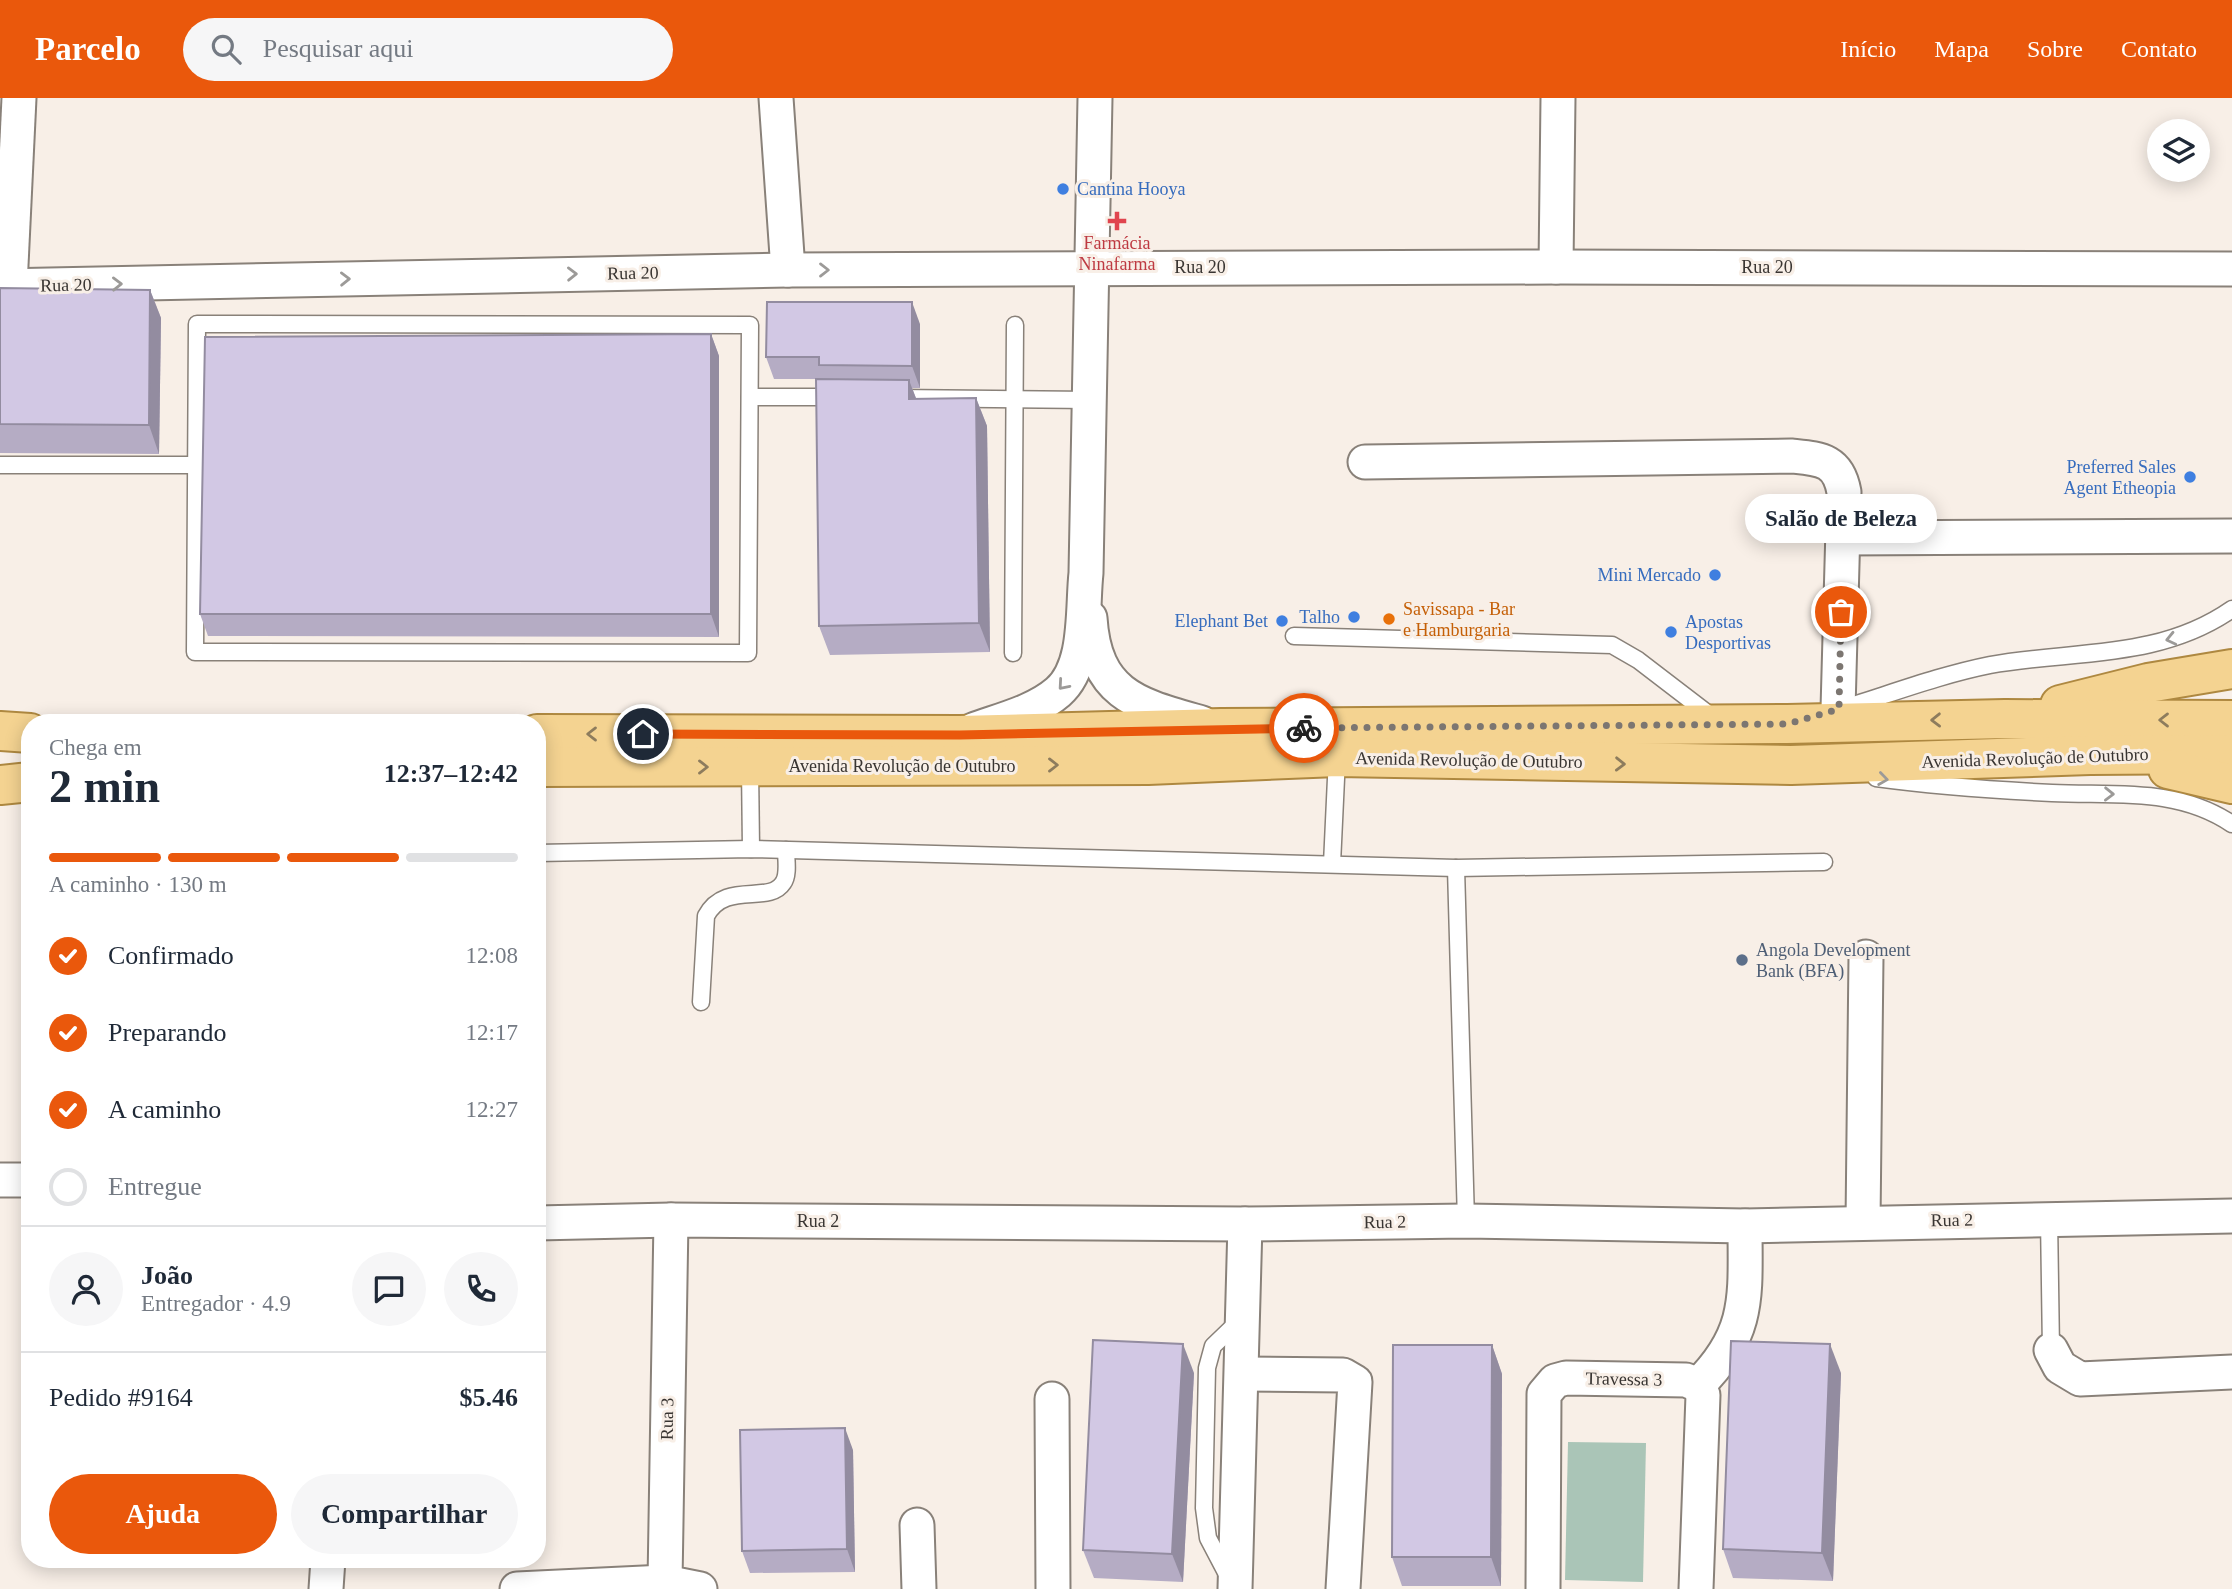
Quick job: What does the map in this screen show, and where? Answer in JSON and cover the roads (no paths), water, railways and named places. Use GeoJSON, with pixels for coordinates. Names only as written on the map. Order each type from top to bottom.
{"type":"FeatureCollection","features":[{"type":"Feature","properties":{"kind":"main road"},"geometry":{"type":"LineString","coordinates":[[2005,719],[2148,683],[2232,669]]}},
{"type":"Feature","properties":{"kind":"main road","name":"Avenida Revolução de Outubro"},"geometry":{"type":"LineString","coordinates":[[546,734],[960,735],[1222,728],[1722,725],[2005,719],[2232,720]]}},
{"type":"Feature","properties":{"kind":"main road","name":"Avenida Revolução de Outubro"},"geometry":{"type":"LineString","coordinates":[[546,767],[1148,765],[1337,757],[1791,765],[2090,755],[2232,754]]}},
{"type":"Feature","properties":{"kind":"main road"},"geometry":{"type":"LineString","coordinates":[[2090,755],[2232,783]]}},
{"type":"Feature","properties":{"kind":"street"},"geometry":{"type":"LineString","coordinates":[[5,286],[19,98]]}},
{"type":"Feature","properties":{"kind":"street"},"geometry":{"type":"LineString","coordinates":[[776,98],[788,270]]}},
{"type":"Feature","properties":{"kind":"street"},"geometry":{"type":"LineString","coordinates":[[960,735],[1039,704],[1058,692],[1071,675],[1079,648],[1086,572],[1094,268],[1095,98]]}},
{"type":"Feature","properties":{"kind":"street"},"geometry":{"type":"LineString","coordinates":[[1556,267],[1558,98]]}},
{"type":"Feature","properties":{"kind":"street","name":"Rua 20"},"geometry":{"type":"LineString","coordinates":[[5,286],[788,270],[1556,267],[2232,270]]}},
{"type":"Feature","properties":{"kind":"street"},"geometry":{"type":"LineString","coordinates":[[1365,462],[1812,458],[1828,463],[1841,475],[1843,538],[1839,709]]}},
{"type":"Feature","properties":{"kind":"street"},"geometry":{"type":"LineString","coordinates":[[1843,538],[2232,536]]}},
{"type":"Feature","properties":{"kind":"street"},"geometry":{"type":"LineString","coordinates":[[1086,572],[1094,650],[1118,688],[1145,707],[1222,728]]}},
{"type":"Feature","properties":{"kind":"street"},"geometry":{"type":"LineString","coordinates":[[1863,1222],[1866,957]]}},
{"type":"Feature","properties":{"kind":"street"},"geometry":{"type":"LineString","coordinates":[[0,1180],[21,1180]]}},
{"type":"Feature","properties":{"kind":"street","name":"Rua 2"},"geometry":{"type":"LineString","coordinates":[[546,1223],[671,1220],[1245,1224],[1466,1221],[1745,1226],[2232,1216]]}},
{"type":"Feature","properties":{"kind":"street","name":"Rua 3"},"geometry":{"type":"LineString","coordinates":[[665,1582],[671,1220]]}},
{"type":"Feature","properties":{"kind":"street"},"geometry":{"type":"LineString","coordinates":[[1235,1589],[1245,1224]]}},
{"type":"Feature","properties":{"kind":"street"},"geometry":{"type":"LineString","coordinates":[[1696,1589],[1703,1395],[1698,1385],[1720,1363],[1738,1330],[1745,1295],[1745,1226]]}},
{"type":"Feature","properties":{"kind":"street"},"geometry":{"type":"LineString","coordinates":[[2051,1350],[2060,1367],[2080,1379],[2232,1372]]}},
{"type":"Feature","properties":{"kind":"street"},"geometry":{"type":"LineString","coordinates":[[1242,1374],[1343,1375],[1355,1382],[1343,1589]]}},
{"type":"Feature","properties":{"kind":"street","name":"Travessa 3"},"geometry":{"type":"LineString","coordinates":[[1543,1589],[1544,1394],[1555,1381],[1566,1378],[1686,1380],[1698,1385]]}},
{"type":"Feature","properties":{"kind":"street"},"geometry":{"type":"LineString","coordinates":[[1052,1399],[1053,1589]]}},
{"type":"Feature","properties":{"kind":"street"},"geometry":{"type":"LineString","coordinates":[[917,1525],[919,1589]]}},
{"type":"Feature","properties":{"kind":"street"},"geometry":{"type":"LineString","coordinates":[[326,1589],[327,1568]]}},
{"type":"Feature","properties":{"kind":"street"},"geometry":{"type":"LineString","coordinates":[[517,1589],[665,1582],[699,1589]]}},
{"type":"Feature","properties":{"kind":"lane"},"geometry":{"type":"LineString","coordinates":[[197,324],[750,325],[748,653],[195,652],[196,465],[197,324]]}},
{"type":"Feature","properties":{"kind":"lane"},"geometry":{"type":"LineString","coordinates":[[1013,653],[1015,326]]}},
{"type":"Feature","properties":{"kind":"lane"},"geometry":{"type":"LineString","coordinates":[[750,397],[847,397]]}},
{"type":"Feature","properties":{"kind":"lane"},"geometry":{"type":"LineString","coordinates":[[875,398],[1091,400]]}},
{"type":"Feature","properties":{"kind":"lane"},"geometry":{"type":"LineString","coordinates":[[0,465],[196,465]]}},
{"type":"Feature","properties":{"kind":"lane"},"geometry":{"type":"LineString","coordinates":[[1787,724],[1989,665],[2118,652],[2186,636],[2232,609]]}},
{"type":"Feature","properties":{"kind":"lane"},"geometry":{"type":"LineString","coordinates":[[1294,636],[1612,645],[1639,660],[1722,725]]}},
{"type":"Feature","properties":{"kind":"lane"},"geometry":{"type":"LineString","coordinates":[[1332,864],[1337,757]]}},
{"type":"Feature","properties":{"kind":"lane"},"geometry":{"type":"LineString","coordinates":[[1791,765],[1928,785],[2162,796],[2210,810],[2232,824]]}},
{"type":"Feature","properties":{"kind":"lane"},"geometry":{"type":"LineString","coordinates":[[750,767],[751,849]]}},
{"type":"Feature","properties":{"kind":"lane"},"geometry":{"type":"LineString","coordinates":[[546,853],[751,849],[1456,868],[1824,862]]}},
{"type":"Feature","properties":{"kind":"lane"},"geometry":{"type":"LineString","coordinates":[[701,1002],[706,916],[711,906],[720,898],[772,891],[783,885],[786,876],[786,850]]}},
{"type":"Feature","properties":{"kind":"lane"},"geometry":{"type":"LineString","coordinates":[[1456,868],[1466,1221]]}},
{"type":"Feature","properties":{"kind":"lane"},"geometry":{"type":"LineString","coordinates":[[2049,1218],[2051,1350]]}},
{"type":"Feature","properties":{"kind":"lane"},"geometry":{"type":"LineString","coordinates":[[1235,1589],[1208,1538],[1204,1508],[1207,1368],[1213,1346],[1243,1316]]}},
{"type":"Feature","properties":{"kind":"place","name":"Cantina Hooya"},"geometry":{"type":"Point","coordinates":[1063,189]}},
{"type":"Feature","properties":{"kind":"place","name":"Farmácia Ninafarma"},"geometry":{"type":"Point","coordinates":[1117,221]}},
{"type":"Feature","properties":{"kind":"place","name":"Preferred Sales Agent Etheopia"},"geometry":{"type":"Point","coordinates":[2190,477]}},
{"type":"Feature","properties":{"kind":"place","name":"Mini Mercado"},"geometry":{"type":"Point","coordinates":[1715,575]}},
{"type":"Feature","properties":{"kind":"place","name":"Salão de Beleza"},"geometry":{"type":"Point","coordinates":[1841,612]}},
{"type":"Feature","properties":{"kind":"place","name":"Talho"},"geometry":{"type":"Point","coordinates":[1354,617]}},
{"type":"Feature","properties":{"kind":"place","name":"Savissapa - Bar e Hamburgaria"},"geometry":{"type":"Point","coordinates":[1389,619]}},
{"type":"Feature","properties":{"kind":"place","name":"Elephant Bet"},"geometry":{"type":"Point","coordinates":[1282,621]}},
{"type":"Feature","properties":{"kind":"place","name":"Apostas Desportivas"},"geometry":{"type":"Point","coordinates":[1671,632]}},
{"type":"Feature","properties":{"kind":"place","name":"Angola Development Bank (BFA)"},"geometry":{"type":"Point","coordinates":[1742,960]}}]}
